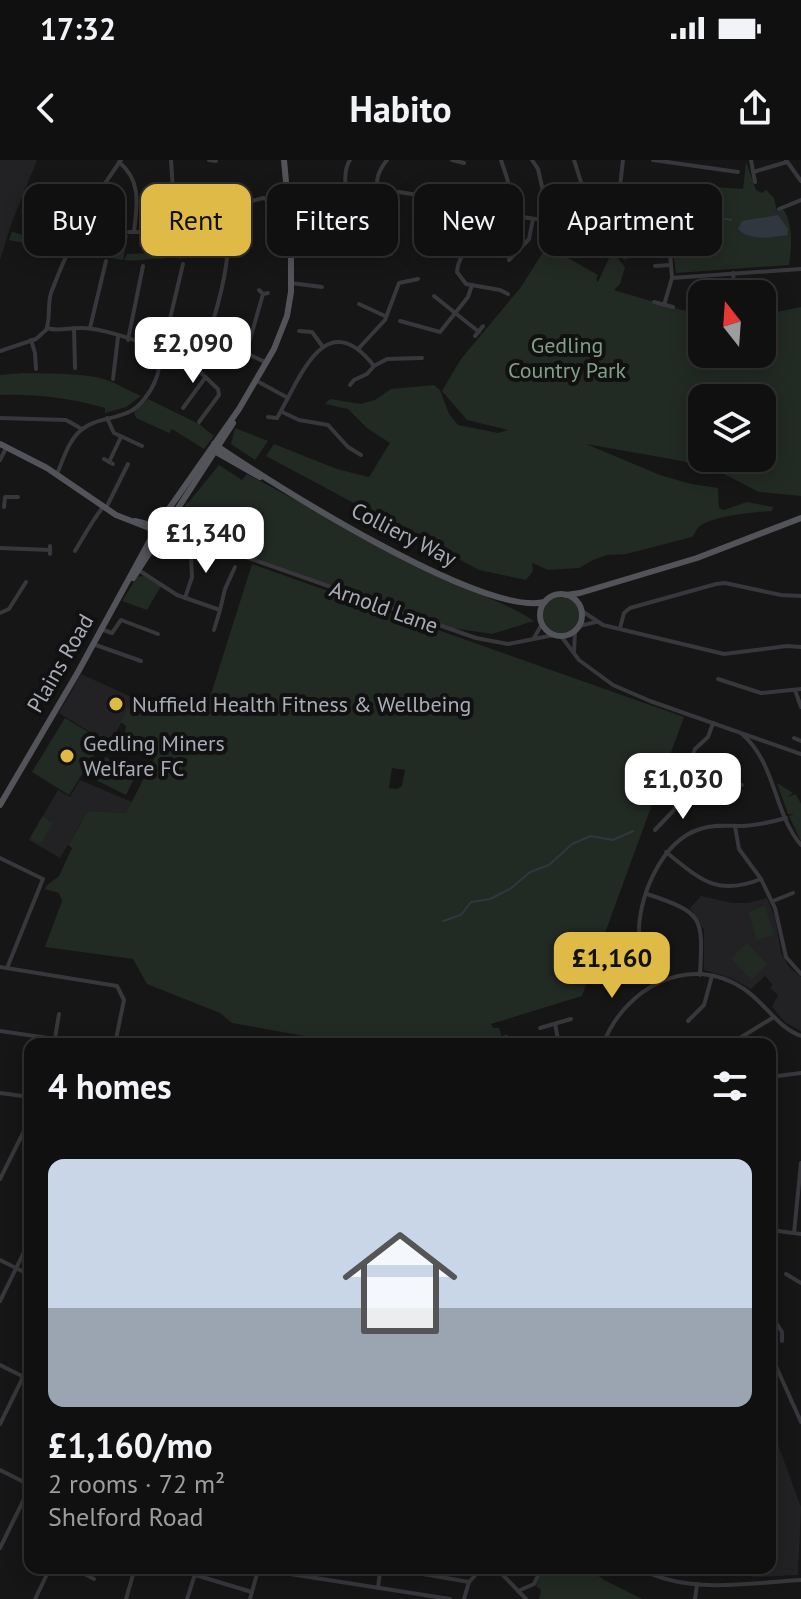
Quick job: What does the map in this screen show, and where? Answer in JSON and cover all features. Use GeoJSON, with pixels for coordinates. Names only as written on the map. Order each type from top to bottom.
{"type":"FeatureCollection","features":[{"type":"Feature","properties":{"kind":"main road"},"geometry":{"type":"LineString","coordinates":[[284,160],[286,184]]}},
{"type":"Feature","properties":{"kind":"main road"},"geometry":{"type":"LineString","coordinates":[[3,446],[57,474],[104,508],[159,529],[215,448],[267,363],[287,316],[291,256]]}},
{"type":"Feature","properties":{"kind":"main road","name":"Colliery Way"},"geometry":{"type":"LineString","coordinates":[[215,448],[365,535],[449,578],[493,596],[520,602],[545,602]]}},
{"type":"Feature","properties":{"kind":"main road"},"geometry":{"type":"LineString","coordinates":[[596,588],[583,597],[577,628],[558,635],[542,621],[545,602],[553,596],[596,588],[697,558],[801,518]]}},
{"type":"Feature","properties":{"kind":"main road","name":"Plains Road"},"geometry":{"type":"LineString","coordinates":[[137,569],[154,545],[159,529]]}},
{"type":"Feature","properties":{"kind":"main road","name":"Plains Road"},"geometry":{"type":"LineString","coordinates":[[0,805],[159,529]]}},
{"type":"Feature","properties":{"kind":"main road"},"geometry":{"type":"LineString","coordinates":[[566,595],[576,600],[581,609]]}},
{"type":"Feature","properties":{"kind":"main road","name":"Colliery Way"},"geometry":{"type":"LineString","coordinates":[[520,602],[536,611],[542,621]]}},
{"type":"Feature","properties":{"kind":"street"},"geometry":{"type":"LineString","coordinates":[[171,160],[173,184]]}},
{"type":"Feature","properties":{"kind":"street"},"geometry":{"type":"LineString","coordinates":[[347,184],[345,168],[350,160]]}},
{"type":"Feature","properties":{"kind":"street"},"geometry":{"type":"LineString","coordinates":[[377,184],[377,177],[387,160]]}},
{"type":"Feature","properties":{"kind":"street"},"geometry":{"type":"LineString","coordinates":[[452,160],[460,164]]}},
{"type":"Feature","properties":{"kind":"street"},"geometry":{"type":"LineString","coordinates":[[501,160],[508,184]]}},
{"type":"Feature","properties":{"kind":"street"},"geometry":{"type":"LineString","coordinates":[[532,160],[538,169],[541,184]]}},
{"type":"Feature","properties":{"kind":"street"},"geometry":{"type":"LineString","coordinates":[[574,160],[582,184]]}},
{"type":"Feature","properties":{"kind":"street"},"geometry":{"type":"LineString","coordinates":[[620,184],[623,160]]}},
{"type":"Feature","properties":{"kind":"street"},"geometry":{"type":"LineString","coordinates":[[653,160],[738,172]]}},
{"type":"Feature","properties":{"kind":"street"},"geometry":{"type":"LineString","coordinates":[[711,168],[712,160]]}},
{"type":"Feature","properties":{"kind":"street"},"geometry":{"type":"LineString","coordinates":[[751,160],[755,182]]}},
{"type":"Feature","properties":{"kind":"street"},"geometry":{"type":"LineString","coordinates":[[0,351],[42,335],[47,328],[50,297],[79,229],[94,198],[120,161],[135,181],[134,232]]}},
{"type":"Feature","properties":{"kind":"street"},"geometry":{"type":"LineString","coordinates":[[753,172],[787,161],[801,181]]}},
{"type":"Feature","properties":{"kind":"street"},"geometry":{"type":"LineString","coordinates":[[779,209],[801,200]]}},
{"type":"Feature","properties":{"kind":"street"},"geometry":{"type":"LineString","coordinates":[[786,206],[788,214]]}},
{"type":"Feature","properties":{"kind":"street"},"geometry":{"type":"LineString","coordinates":[[523,218],[539,221]]}},
{"type":"Feature","properties":{"kind":"street"},"geometry":{"type":"LineString","coordinates":[[513,259],[530,236],[533,219]]}},
{"type":"Feature","properties":{"kind":"street"},"geometry":{"type":"LineString","coordinates":[[192,366],[206,344],[226,256]]}},
{"type":"Feature","properties":{"kind":"street"},"geometry":{"type":"LineString","coordinates":[[462,256],[457,272],[462,281],[472,285],[501,287],[508,294]]}},
{"type":"Feature","properties":{"kind":"street"},"geometry":{"type":"LineString","coordinates":[[664,305],[672,278],[670,256]]}},
{"type":"Feature","properties":{"kind":"street"},"geometry":{"type":"LineString","coordinates":[[90,328],[107,265]]}},
{"type":"Feature","properties":{"kind":"street"},"geometry":{"type":"LineString","coordinates":[[655,266],[671,265]]}},
{"type":"Feature","properties":{"kind":"street"},"geometry":{"type":"LineString","coordinates":[[152,349],[169,323],[184,268]]}},
{"type":"Feature","properties":{"kind":"street"},"geometry":{"type":"LineString","coordinates":[[672,278],[801,269]]}},
{"type":"Feature","properties":{"kind":"street"},"geometry":{"type":"LineString","coordinates":[[128,340],[144,270]]}},
{"type":"Feature","properties":{"kind":"street"},"geometry":{"type":"LineString","coordinates":[[733,273],[734,280]]}},
{"type":"Feature","properties":{"kind":"street"},"geometry":{"type":"LineString","coordinates":[[291,283],[312,282],[322,287]]}},
{"type":"Feature","properties":{"kind":"street"},"geometry":{"type":"LineString","coordinates":[[359,348],[384,322],[399,283],[414,282]]}},
{"type":"Feature","properties":{"kind":"street"},"geometry":{"type":"LineString","coordinates":[[400,321],[413,321],[440,332],[468,297],[472,285]]}},
{"type":"Feature","properties":{"kind":"street"},"geometry":{"type":"LineString","coordinates":[[263,292],[245,353],[267,363]]}},
{"type":"Feature","properties":{"kind":"street"},"geometry":{"type":"LineString","coordinates":[[434,296],[438,303],[456,313],[477,334],[483,326]]}},
{"type":"Feature","properties":{"kind":"street"},"geometry":{"type":"LineString","coordinates":[[654,302],[673,307]]}},
{"type":"Feature","properties":{"kind":"street"},"geometry":{"type":"LineString","coordinates":[[363,303],[385,316]]}},
{"type":"Feature","properties":{"kind":"street"},"geometry":{"type":"LineString","coordinates":[[47,328],[90,328],[152,349],[158,357],[158,369],[144,401],[128,412],[82,429],[72,440],[57,474]]}},
{"type":"Feature","properties":{"kind":"street"},"geometry":{"type":"LineString","coordinates":[[74,328],[77,365]]}},
{"type":"Feature","properties":{"kind":"street"},"geometry":{"type":"LineString","coordinates":[[303,333],[312,332],[323,347]]}},
{"type":"Feature","properties":{"kind":"street"},"geometry":{"type":"LineString","coordinates":[[115,377],[118,337]]}},
{"type":"Feature","properties":{"kind":"street"},"geometry":{"type":"LineString","coordinates":[[31,340],[37,365]]}},
{"type":"Feature","properties":{"kind":"street"},"geometry":{"type":"LineString","coordinates":[[268,417],[278,421],[308,362],[323,347],[341,342],[359,348],[374,366]]}},
{"type":"Feature","properties":{"kind":"street"},"geometry":{"type":"LineString","coordinates":[[158,357],[177,356],[221,390],[203,420]]}},
{"type":"Feature","properties":{"kind":"street"},"geometry":{"type":"LineString","coordinates":[[350,381],[391,357],[422,358]]}},
{"type":"Feature","properties":{"kind":"street"},"geometry":{"type":"LineString","coordinates":[[186,406],[205,378]]}},
{"type":"Feature","properties":{"kind":"street"},"geometry":{"type":"LineString","coordinates":[[257,381],[288,398]]}},
{"type":"Feature","properties":{"kind":"street"},"geometry":{"type":"LineString","coordinates":[[281,411],[299,420],[328,425],[361,455]]}},
{"type":"Feature","properties":{"kind":"street"},"geometry":{"type":"LineString","coordinates":[[107,418],[111,429],[121,437],[140,444]]}},
{"type":"Feature","properties":{"kind":"street"},"geometry":{"type":"LineString","coordinates":[[3,419],[66,420],[82,429]]}},
{"type":"Feature","properties":{"kind":"street"},"geometry":{"type":"LineString","coordinates":[[109,462],[121,437]]}},
{"type":"Feature","properties":{"kind":"street"},"geometry":{"type":"LineString","coordinates":[[0,460],[3,446]]}},
{"type":"Feature","properties":{"kind":"street"},"geometry":{"type":"LineString","coordinates":[[75,551],[128,464]]}},
{"type":"Feature","properties":{"kind":"street"},"geometry":{"type":"LineString","coordinates":[[0,491],[5,497],[4,507]]}},
{"type":"Feature","properties":{"kind":"street"},"geometry":{"type":"LineString","coordinates":[[5,497],[18,497]]}},
{"type":"Feature","properties":{"kind":"street","name":"Arnold Lane"},"geometry":{"type":"LineString","coordinates":[[159,529],[195,544],[238,556]]}},
{"type":"Feature","properties":{"kind":"street","name":"Arnold Lane"},"geometry":{"type":"LineString","coordinates":[[159,529],[464,635],[508,644],[558,635]]}},
{"type":"Feature","properties":{"kind":"street"},"geometry":{"type":"LineString","coordinates":[[154,545],[167,539],[181,539]]}},
{"type":"Feature","properties":{"kind":"street"},"geometry":{"type":"LineString","coordinates":[[185,598],[192,577],[191,557],[195,544]]}},
{"type":"Feature","properties":{"kind":"street"},"geometry":{"type":"LineString","coordinates":[[0,548],[50,550]]}},
{"type":"Feature","properties":{"kind":"street"},"geometry":{"type":"LineString","coordinates":[[214,630],[225,589],[235,567]]}},
{"type":"Feature","properties":{"kind":"street"},"geometry":{"type":"LineString","coordinates":[[137,569],[185,598],[220,610]]}},
{"type":"Feature","properties":{"kind":"street"},"geometry":{"type":"LineString","coordinates":[[620,628],[624,613],[630,608],[716,584],[801,596]]}},
{"type":"Feature","properties":{"kind":"street"},"geometry":{"type":"LineString","coordinates":[[0,613],[9,609],[26,585]]}},
{"type":"Feature","properties":{"kind":"street"},"geometry":{"type":"LineString","coordinates":[[581,609],[596,622],[724,654],[801,647]]}},
{"type":"Feature","properties":{"kind":"street"},"geometry":{"type":"LineString","coordinates":[[110,614],[158,634]]}},
{"type":"Feature","properties":{"kind":"street"},"geometry":{"type":"LineString","coordinates":[[101,629],[112,633],[121,620]]}},
{"type":"Feature","properties":{"kind":"street"},"geometry":{"type":"LineString","coordinates":[[532,639],[542,621]]}},
{"type":"Feature","properties":{"kind":"street"},"geometry":{"type":"LineString","coordinates":[[574,655],[577,628],[596,622]]}},
{"type":"Feature","properties":{"kind":"street"},"geometry":{"type":"LineString","coordinates":[[558,635],[574,655],[613,685],[799,753],[801,743],[794,738]]}},
{"type":"Feature","properties":{"kind":"street"},"geometry":{"type":"LineString","coordinates":[[93,644],[141,661]]}},
{"type":"Feature","properties":{"kind":"street"},"geometry":{"type":"LineString","coordinates":[[718,679],[761,693],[798,689],[801,707]]}},
{"type":"Feature","properties":{"kind":"street"},"geometry":{"type":"LineString","coordinates":[[655,830],[674,810],[695,749],[708,737],[713,723]]}},
{"type":"Feature","properties":{"kind":"street"},"geometry":{"type":"LineString","coordinates":[[740,733],[759,751],[786,818],[801,845]]}},
{"type":"Feature","properties":{"kind":"street"},"geometry":{"type":"LineString","coordinates":[[759,751],[765,741]]}},
{"type":"Feature","properties":{"kind":"street"},"geometry":{"type":"LineString","coordinates":[[684,779],[701,785],[742,785]]}},
{"type":"Feature","properties":{"kind":"street"},"geometry":{"type":"LineString","coordinates":[[654,984],[643,961],[639,921],[666,852],[684,836],[699,829],[760,825],[786,818]]}},
{"type":"Feature","properties":{"kind":"street"},"geometry":{"type":"LineString","coordinates":[[735,826],[739,849],[761,879],[772,901],[784,952],[791,965],[801,974]]}},
{"type":"Feature","properties":{"kind":"street"},"geometry":{"type":"LineString","coordinates":[[666,852],[698,877],[718,886],[739,887],[761,879]]}},
{"type":"Feature","properties":{"kind":"street"},"geometry":{"type":"LineString","coordinates":[[0,858],[43,879],[7,968]]}},
{"type":"Feature","properties":{"kind":"street"},"geometry":{"type":"LineString","coordinates":[[772,901],[793,893]]}},
{"type":"Feature","properties":{"kind":"street"},"geometry":{"type":"LineString","coordinates":[[647,894],[688,909],[696,918],[702,933],[700,975]]}},
{"type":"Feature","properties":{"kind":"street"},"geometry":{"type":"LineString","coordinates":[[614,967],[643,961]]}},
{"type":"Feature","properties":{"kind":"street"},"geometry":{"type":"LineString","coordinates":[[0,967],[117,986],[124,1000],[116,1038]]}},
{"type":"Feature","properties":{"kind":"street"},"geometry":{"type":"LineString","coordinates":[[606,1038],[620,1012],[654,984],[680,976],[700,975],[712,976],[744,989],[782,1026],[801,1036]]}},
{"type":"Feature","properties":{"kind":"street"},"geometry":{"type":"LineString","coordinates":[[688,1021],[704,1005],[712,976]]}},
{"type":"Feature","properties":{"kind":"street"},"geometry":{"type":"LineString","coordinates":[[55,1038],[59,1014]]}},
{"type":"Feature","properties":{"kind":"street"},"geometry":{"type":"LineString","coordinates":[[740,1038],[774,1017]]}},
{"type":"Feature","properties":{"kind":"street"},"geometry":{"type":"LineString","coordinates":[[540,1028],[571,1019]]}},
{"type":"Feature","properties":{"kind":"street"},"geometry":{"type":"LineString","coordinates":[[555,1024],[558,1038]]}},
{"type":"Feature","properties":{"kind":"street"},"geometry":{"type":"LineString","coordinates":[[0,1031],[34,1038]]}},
{"type":"Feature","properties":{"kind":"street"},"geometry":{"type":"LineString","coordinates":[[776,1076],[801,1073]]}},
{"type":"Feature","properties":{"kind":"street"},"geometry":{"type":"LineString","coordinates":[[0,1093],[24,1096]]}},
{"type":"Feature","properties":{"kind":"street"},"geometry":{"type":"LineString","coordinates":[[0,1179],[24,1131]]}},
{"type":"Feature","properties":{"kind":"street"},"geometry":{"type":"LineString","coordinates":[[794,1233],[801,1165]]}},
{"type":"Feature","properties":{"kind":"street"},"geometry":{"type":"LineString","coordinates":[[776,1231],[801,1234]]}},
{"type":"Feature","properties":{"kind":"street"},"geometry":{"type":"LineString","coordinates":[[0,1301],[24,1252]]}},
{"type":"Feature","properties":{"kind":"street"},"geometry":{"type":"LineString","coordinates":[[0,1260],[24,1272]]}},
{"type":"Feature","properties":{"kind":"street"},"geometry":{"type":"LineString","coordinates":[[786,1274],[801,1283]]}},
{"type":"Feature","properties":{"kind":"street"},"geometry":{"type":"LineString","coordinates":[[776,1330],[782,1338],[790,1332]]}},
{"type":"Feature","properties":{"kind":"street"},"geometry":{"type":"LineString","coordinates":[[0,1365],[23,1377],[0,1424]]}},
{"type":"Feature","properties":{"kind":"street"},"geometry":{"type":"LineString","coordinates":[[776,1366],[801,1422]]}},
{"type":"Feature","properties":{"kind":"street"},"geometry":{"type":"LineString","coordinates":[[0,1470],[24,1483]]}},
{"type":"Feature","properties":{"kind":"street"},"geometry":{"type":"LineString","coordinates":[[0,1548],[24,1499]]}},
{"type":"Feature","properties":{"kind":"street"},"geometry":{"type":"LineString","coordinates":[[35,1599],[47,1574]]}},
{"type":"Feature","properties":{"kind":"street"},"geometry":{"type":"LineString","coordinates":[[85,1574],[94,1579]]}},
{"type":"Feature","properties":{"kind":"street"},"geometry":{"type":"LineString","coordinates":[[126,1599],[133,1574]]}},
{"type":"Feature","properties":{"kind":"street"},"geometry":{"type":"LineString","coordinates":[[192,1574],[252,1592]]}},
{"type":"Feature","properties":{"kind":"street"},"geometry":{"type":"LineString","coordinates":[[250,1599],[257,1574]]}},
{"type":"Feature","properties":{"kind":"street"},"geometry":{"type":"LineString","coordinates":[[290,1574],[450,1599]]}},
{"type":"Feature","properties":{"kind":"street"},"geometry":{"type":"LineString","coordinates":[[378,1588],[380,1574]]}},
{"type":"Feature","properties":{"kind":"street"},"geometry":{"type":"LineString","coordinates":[[423,1574],[469,1582]]}},
{"type":"Feature","properties":{"kind":"street"},"geometry":{"type":"LineString","coordinates":[[464,1599],[469,1582],[476,1574]]}},
{"type":"Feature","properties":{"kind":"street"},"geometry":{"type":"LineString","coordinates":[[502,1574],[526,1599]]}},
{"type":"Feature","properties":{"kind":"street"},"geometry":{"type":"LineString","coordinates":[[518,1591],[534,1584],[539,1574]]}},
{"type":"Feature","properties":{"kind":"street"},"geometry":{"type":"LineString","coordinates":[[653,1574],[671,1581],[697,1584],[801,1580]]}},
{"type":"Feature","properties":{"kind":"street"},"geometry":{"type":"LineString","coordinates":[[187,1599],[195,1575]]}},
{"type":"Feature","properties":{"kind":"street"},"geometry":{"type":"LineString","coordinates":[[695,1599],[697,1584]]}},
{"type":"Feature","properties":{"kind":"shaded area"},"geometry":{"type":"Polygon","coordinates":[[[0,160],[37,160],[27,184],[24,184],[24,192],[0,260],[0,160]]]}},
{"type":"Feature","properties":{"kind":"shaded area"},"geometry":{"type":"Polygon","coordinates":[[[778,215],[788,229],[787,235],[754,237],[738,229],[742,221],[778,215]]]}},
{"type":"Feature","properties":{"kind":"shaded area"},"geometry":{"type":"Polygon","coordinates":[[[81,674],[134,698],[110,744],[59,713],[81,674]]]}},
{"type":"Feature","properties":{"kind":"shaded area"},"geometry":{"type":"Polygon","coordinates":[[[80,780],[132,802],[126,813],[88,811],[60,858],[29,840],[58,790],[70,797],[80,780]]]}},
{"type":"Feature","properties":{"kind":"shaded area"},"geometry":{"type":"Polygon","coordinates":[[[701,896],[732,903],[767,898],[775,918],[781,953],[789,967],[801,977],[801,1031],[785,1022],[772,1007],[778,995],[770,988],[773,985],[765,976],[751,989],[731,978],[704,970],[704,930],[690,908],[701,896]]]}},
{"type":"Feature","properties":{"kind":"shaded area"},"geometry":{"type":"Polygon","coordinates":[[[776,1442],[801,1507],[798,1575],[754,1577],[748,1574],[776,1574],[776,1442]]]}},
{"type":"Feature","properties":{"kind":"green space"},"geometry":{"type":"Polygon","coordinates":[[[746,162],[756,190],[762,193],[766,190],[774,198],[777,211],[784,210],[787,216],[791,236],[789,265],[676,273],[674,256],[722,256],[722,188],[743,189],[746,162]]]}},
{"type":"Feature","properties":{"kind":"green space"},"geometry":{"type":"Polygon","coordinates":[[[12,232],[24,236],[24,243],[9,240],[12,232]]]}},
{"type":"Feature","properties":{"kind":"green space"},"geometry":{"type":"Polygon","coordinates":[[[127,254],[164,256],[163,259],[124,260],[127,254]]]}},
{"type":"Feature","properties":{"kind":"green space"},"geometry":{"type":"Polygon","coordinates":[[[102,256],[124,256],[123,260],[102,256]]]}},
{"type":"Feature","properties":{"kind":"green space","name":"Gedling Country Park"},"geometry":{"type":"Polygon","coordinates":[[[541,256],[565,256],[598,275],[598,282],[610,256],[616,256],[625,267],[620,284],[614,290],[688,311],[688,368],[776,368],[776,312],[801,307],[801,496],[759,492],[719,472],[776,472],[776,384],[688,384],[688,463],[586,444],[660,475],[718,488],[719,508],[724,510],[747,502],[773,507],[772,511],[714,520],[700,526],[692,537],[626,554],[607,555],[579,568],[548,570],[532,563],[533,571],[526,580],[479,570],[266,456],[274,444],[337,469],[369,477],[390,443],[367,428],[348,409],[325,404],[330,399],[361,404],[375,400],[391,389],[434,385],[440,390],[449,414],[458,425],[498,433],[508,430],[467,420],[442,391],[461,359],[521,287],[541,256]]]}},
{"type":"Feature","properties":{"kind":"green space"},"geometry":{"type":"Polygon","coordinates":[[[23,373],[103,379],[141,396],[126,407],[105,413],[105,408],[66,399],[0,395],[0,375],[23,373]]]}},
{"type":"Feature","properties":{"kind":"green space"},"geometry":{"type":"Polygon","coordinates":[[[148,399],[199,424],[214,436],[204,449],[172,429],[169,433],[136,418],[134,412],[148,399]]]}},
{"type":"Feature","properties":{"kind":"green space"},"geometry":{"type":"Polygon","coordinates":[[[235,428],[268,441],[255,460],[231,444],[235,428]]]}},
{"type":"Feature","properties":{"kind":"green space"},"geometry":{"type":"Polygon","coordinates":[[[219,465],[242,480],[247,474],[439,576],[534,621],[492,634],[452,628],[183,533],[191,522],[184,516],[186,502],[219,465]]]}},
{"type":"Feature","properties":{"kind":"green space"},"geometry":{"type":"Polygon","coordinates":[[[252,564],[684,717],[582,996],[491,1024],[493,1028],[499,1028],[502,1038],[316,1038],[232,1023],[220,1013],[147,984],[133,959],[45,947],[62,901],[59,893],[45,889],[59,876],[72,848],[68,845],[88,811],[126,813],[156,755],[148,746],[125,734],[126,726],[120,722],[134,698],[204,716],[252,564]],[[392,768],[389,788],[402,786],[405,770],[392,768]]]}},
{"type":"Feature","properties":{"kind":"green space"},"geometry":{"type":"Polygon","coordinates":[[[144,576],[161,586],[147,610],[122,601],[137,577],[144,576]]]}},
{"type":"Feature","properties":{"kind":"green space"},"geometry":{"type":"Polygon","coordinates":[[[561,597],[574,602],[579,615],[574,628],[561,633],[548,628],[543,615],[548,602],[561,597]]]}},
{"type":"Feature","properties":{"kind":"green space","name":"Gedling Miners Welfare FC"},"geometry":{"type":"Polygon","coordinates":[[[65,718],[103,741],[69,795],[32,772],[65,718]]]}},
{"type":"Feature","properties":{"kind":"green space"},"geometry":{"type":"Polygon","coordinates":[[[105,757],[137,773],[126,795],[94,779],[105,757]]]}},
{"type":"Feature","properties":{"kind":"green space"},"geometry":{"type":"Polygon","coordinates":[[[777,783],[793,793],[787,797],[796,794],[801,804],[801,841],[789,816],[794,814],[788,814],[777,783]]]}},
{"type":"Feature","properties":{"kind":"green space"},"geometry":{"type":"Polygon","coordinates":[[[42,817],[53,823],[41,844],[30,838],[42,817]]]}},
{"type":"Feature","properties":{"kind":"green space"},"geometry":{"type":"Polygon","coordinates":[[[765,906],[774,935],[757,940],[748,912],[765,906]]]}},
{"type":"Feature","properties":{"kind":"green space"},"geometry":{"type":"Polygon","coordinates":[[[747,943],[767,964],[751,980],[731,958],[747,943]]]}},
{"type":"Feature","properties":{"kind":"green space"},"geometry":{"type":"Polygon","coordinates":[[[541,1574],[596,1574],[642,1599],[539,1599],[541,1590],[536,1586],[541,1574]]]}},
{"type":"Feature","properties":{"kind":"waterway"},"geometry":{"type":"LineString","coordinates":[[722,219],[731,220]]}},
{"type":"Feature","properties":{"kind":"waterway"},"geometry":{"type":"LineString","coordinates":[[443,921],[461,915],[471,902],[490,899],[510,889],[530,872],[549,865],[572,844],[591,836],[613,840],[633,831]]}},
{"type":"Feature","properties":{"kind":"place","name":"Nuffield Health Fitness & Wellbeing"},"geometry":{"type":"Point","coordinates":[116,704]}},
{"type":"Feature","properties":{"kind":"place","name":"Gedling Miners Welfare FC"},"geometry":{"type":"Point","coordinates":[67,756]}}]}
